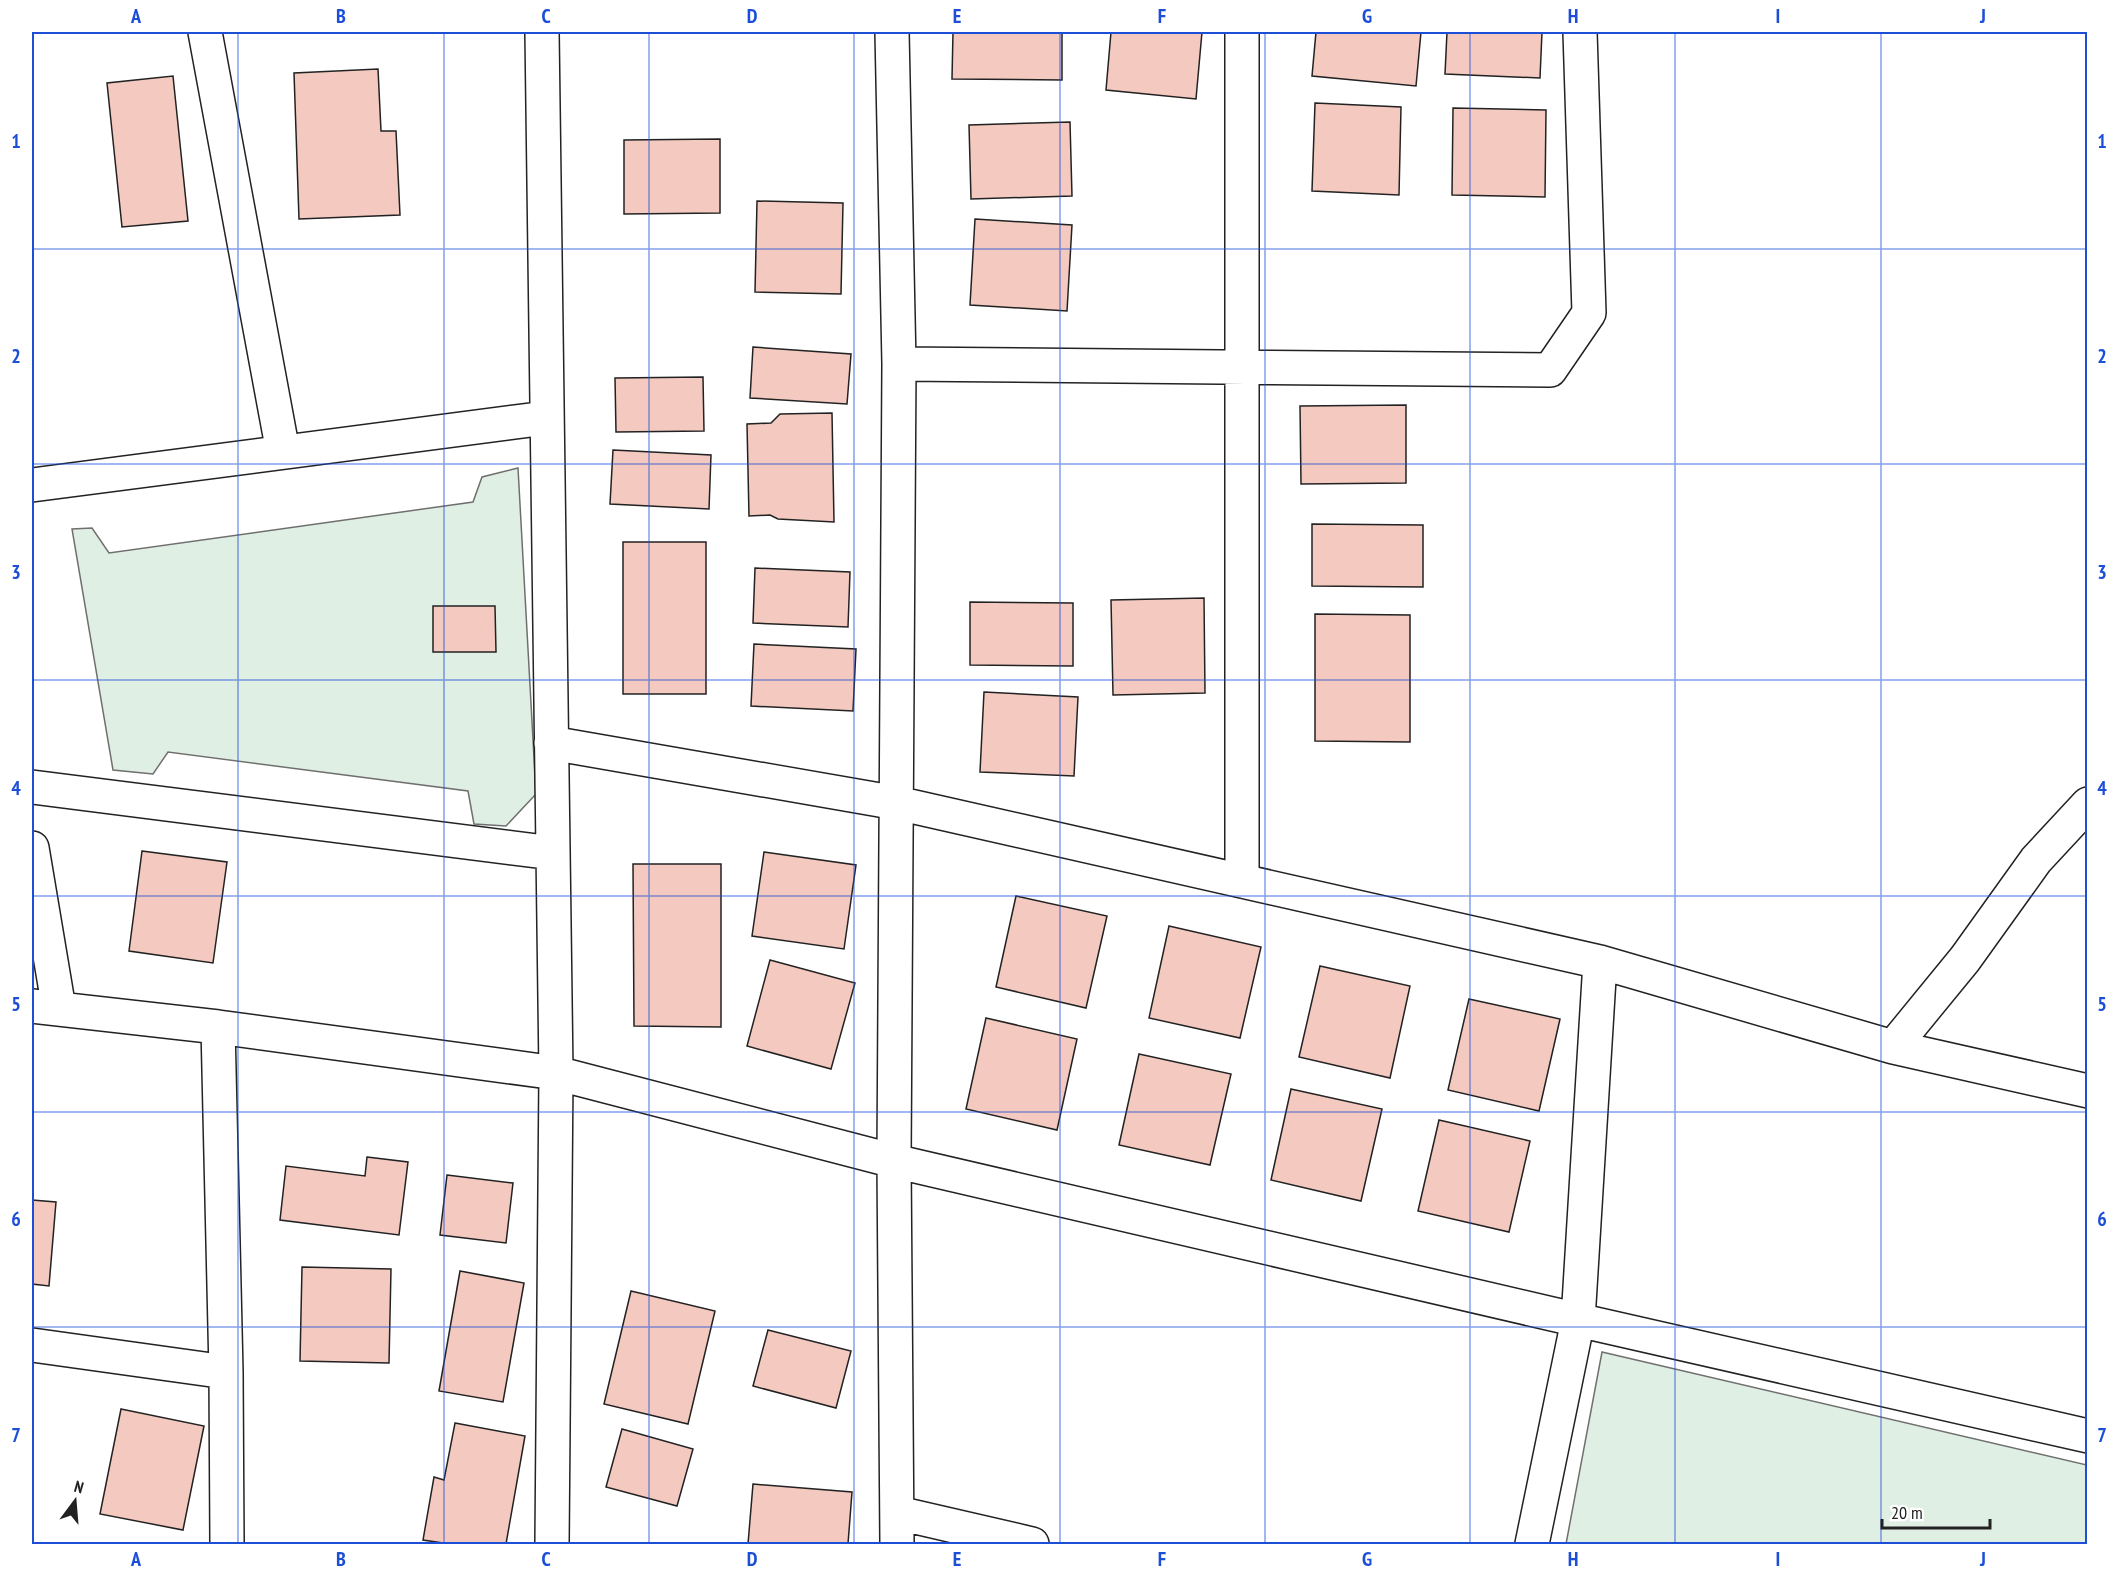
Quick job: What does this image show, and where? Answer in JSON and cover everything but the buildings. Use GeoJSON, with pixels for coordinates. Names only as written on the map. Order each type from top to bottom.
{"type":"FeatureCollection","features":[{"type":"Feature","properties":{"kind":"street"},"geometry":{"type":"LineString","coordinates":[[205,32],[283,452]]}},
{"type":"Feature","properties":{"kind":"street"},"geometry":{"type":"LineString","coordinates":[[542,32],[556,1073],[552,1545]]}},
{"type":"Feature","properties":{"kind":"street"},"geometry":{"type":"LineString","coordinates":[[892,32],[899,364],[894,1161],[898,1529],[1032,1545]]}},
{"type":"Feature","properties":{"kind":"street"},"geometry":{"type":"LineString","coordinates":[[1242,32],[1242,881]]}},
{"type":"Feature","properties":{"kind":"street"},"geometry":{"type":"LineString","coordinates":[[899,364],[1550,370],[1589,312],[1580,32]]}},
{"type":"Feature","properties":{"kind":"street"},"geometry":{"type":"LineString","coordinates":[[32,485],[546,418]]}},
{"type":"Feature","properties":{"kind":"street"},"geometry":{"type":"LineString","coordinates":[[551,743],[897,803],[1600,962],[1893,1047],[2088,1091]]}},
{"type":"Feature","properties":{"kind":"street"},"geometry":{"type":"LineString","coordinates":[[32,787],[553,853]]}},
{"type":"Feature","properties":{"kind":"street"},"geometry":{"type":"LineString","coordinates":[[1893,1047],[1965,959],[2036,860],[2088,804]]}},
{"type":"Feature","properties":{"kind":"street"},"geometry":{"type":"LineString","coordinates":[[32,848],[45,1007],[218,1027],[556,1073],[894,1161],[2088,1436]]}},
{"type":"Feature","properties":{"kind":"street"},"geometry":{"type":"LineString","coordinates":[[1532,1545],[1578,1320],[1600,962]]}},
{"type":"Feature","properties":{"kind":"street"},"geometry":{"type":"LineString","coordinates":[[218,1027],[226,1372],[227,1545]]}},
{"type":"Feature","properties":{"kind":"street"},"geometry":{"type":"LineString","coordinates":[[32,1345],[226,1372]]}},
{"type":"Feature","properties":{"kind":"green space"},"geometry":{"type":"Polygon","coordinates":[[[518,468],[536,794],[506,826],[474,824],[468,791],[168,752],[153,774],[113,770],[72,529],[92,528],[109,553],[473,502],[482,477],[518,468]]]}},
{"type":"Feature","properties":{"kind":"green space"},"geometry":{"type":"Polygon","coordinates":[[[1602,1352],[2087,1465],[2087,1544],[1566,1544],[1602,1352]]]}}]}
